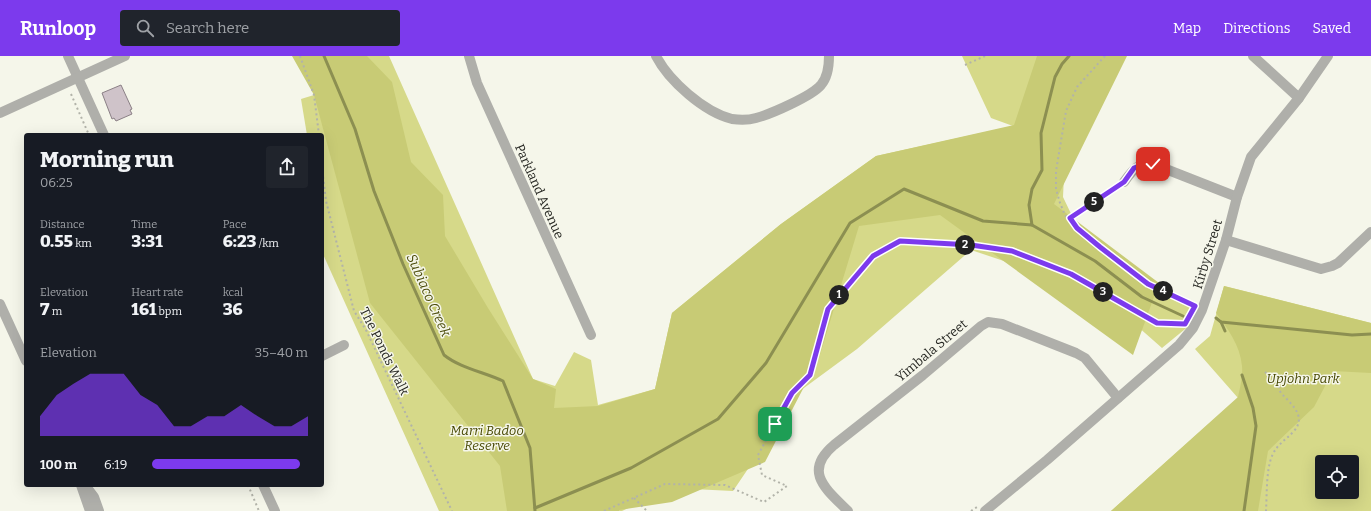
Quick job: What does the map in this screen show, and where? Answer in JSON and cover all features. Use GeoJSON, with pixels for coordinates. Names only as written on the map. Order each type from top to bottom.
{"type":"FeatureCollection","features":[{"type":"Feature","properties":{"kind":"street"},"geometry":{"type":"LineString","coordinates":[[68,56],[103,133]]}},
{"type":"Feature","properties":{"kind":"street"},"geometry":{"type":"LineString","coordinates":[[0,113],[126,56]]}},
{"type":"Feature","properties":{"kind":"street","name":"Parkland Avenue"},"geometry":{"type":"LineString","coordinates":[[470,56],[477,83],[591,335]]}},
{"type":"Feature","properties":{"kind":"street"},"geometry":{"type":"LineString","coordinates":[[656,56],[665,71],[683,91],[724,116],[742,120],[764,115],[816,90],[826,78],[829,56]]}},
{"type":"Feature","properties":{"kind":"street"},"geometry":{"type":"LineString","coordinates":[[1253,56],[1299,98]]}},
{"type":"Feature","properties":{"kind":"street","name":"Kirby Street"},"geometry":{"type":"LineString","coordinates":[[985,511],[1047,460],[1118,398],[1179,344],[1193,328],[1202,310],[1226,240],[1237,196],[1251,157],[1299,98],[1328,56]]}},
{"type":"Feature","properties":{"kind":"street"},"geometry":{"type":"LineString","coordinates":[[1124,182],[1134,168],[1147,163],[1237,196]]}},
{"type":"Feature","properties":{"kind":"street"},"geometry":{"type":"LineString","coordinates":[[1226,240],[1321,269],[1338,263],[1371,232]]}},
{"type":"Feature","properties":{"kind":"street"},"geometry":{"type":"LineString","coordinates":[[0,304],[24,357]]}},
{"type":"Feature","properties":{"kind":"street","name":"Yimbala Street"},"geometry":{"type":"LineString","coordinates":[[848,511],[823,486],[820,479],[819,471],[825,454],[834,445],[923,375],[981,326],[988,322],[1002,324],[1076,353],[1085,358],[1118,398]]}},
{"type":"Feature","properties":{"kind":"street"},"geometry":{"type":"LineString","coordinates":[[324,355],[344,345]]}},
{"type":"Feature","properties":{"kind":"street"},"geometry":{"type":"LineString","coordinates":[[83,487],[90,511]]}},
{"type":"Feature","properties":{"kind":"street"},"geometry":{"type":"LineString","coordinates":[[86,487],[94,497],[99,511]]}},
{"type":"Feature","properties":{"kind":"street"},"geometry":{"type":"LineString","coordinates":[[264,487],[275,511]]}},
{"type":"Feature","properties":{"kind":"path"},"geometry":{"type":"LineString","coordinates":[[300,56],[314,95],[319,133]]}},
{"type":"Feature","properties":{"kind":"path"},"geometry":{"type":"LineString","coordinates":[[965,65],[985,56]]}},
{"type":"Feature","properties":{"kind":"path"},"geometry":{"type":"LineString","coordinates":[[1105,56],[1077,87],[1066,111],[1057,155],[1056,189],[1060,203],[1065,215],[1070,218],[1077,228],[1100,247],[1148,284],[1195,306],[1192,312]]}},
{"type":"Feature","properties":{"kind":"path"},"geometry":{"type":"LineString","coordinates":[[71,94],[88,133]]}},
{"type":"Feature","properties":{"kind":"path"},"geometry":{"type":"LineString","coordinates":[[1070,218],[1124,182]]}},
{"type":"Feature","properties":{"kind":"path","name":"The Ponds Walk"},"geometry":{"type":"LineString","coordinates":[[324,184],[326,201],[354,311],[366,330],[452,511]]}},
{"type":"Feature","properties":{"kind":"path"},"geometry":{"type":"LineString","coordinates":[[604,511],[665,484],[725,485],[764,502],[787,486],[762,475],[758,455],[792,393],[810,375],[828,309],[873,256],[900,241],[971,245],[1012,251],[1071,274],[1157,323],[1185,324]]}},
{"type":"Feature","properties":{"kind":"path"},"geometry":{"type":"LineString","coordinates":[[1264,372],[1278,383],[1280,391],[1296,409],[1300,417],[1298,425],[1294,431],[1278,444],[1269,464],[1266,511]]}},
{"type":"Feature","properties":{"kind":"path"},"geometry":{"type":"LineString","coordinates":[[249,487],[259,511]]}},
{"type":"Feature","properties":{"kind":"path"},"geometry":{"type":"LineString","coordinates":[[634,498],[647,511]]}},
{"type":"Feature","properties":{"kind":"green space","name":"Marri Badoo Reserve"},"geometry":{"type":"Polygon","coordinates":[[[292,56],[367,56],[392,82],[411,162],[443,195],[445,236],[533,379],[556,389],[554,408],[598,406],[655,389],[672,313],[781,224],[876,156],[1014,125],[1037,56],[1127,56],[1054,204],[1159,283],[1133,355],[940,215],[859,226],[819,358],[765,462],[672,502],[619,511],[507,511],[500,466],[370,303],[314,95],[292,56]]]}},
{"type":"Feature","properties":{"kind":"green space","name":"Marri Badoo Reserve"},"geometry":{"type":"Polygon","coordinates":[[[300,56],[389,56],[533,379],[555,386],[574,352],[591,360],[598,405],[655,389],[672,313],[781,224],[876,156],[1013,126],[991,118],[962,56],[1110,56],[1065,155],[1063,197],[1074,220],[1142,279],[1196,303],[1190,325],[1162,348],[1128,318],[1076,285],[971,250],[857,349],[789,399],[769,438],[733,491],[672,488],[622,511],[439,511],[324,256],[324,133],[307,133],[301,99],[314,95],[300,56]]]}},
{"type":"Feature","properties":{"kind":"green space","name":"Upjohn Park"},"geometry":{"type":"Polygon","coordinates":[[[1224,286],[1371,323],[1371,511],[1111,511],[1238,398],[1195,349],[1210,336],[1224,286]]]}},
{"type":"Feature","properties":{"kind":"green space","name":"Upjohn Park"},"geometry":{"type":"Polygon","coordinates":[[[1224,286],[1371,323],[1371,373],[1333,371],[1314,407],[1268,451],[1258,511],[1111,511],[1238,397],[1242,374],[1241,358],[1233,338],[1216,313],[1224,286]]]}},
{"type":"Feature","properties":{"kind":"building"},"geometry":{"type":"Polygon","coordinates":[[[121,85],[132,109],[130,110],[132,114],[116,121],[114,118],[112,119],[102,93],[121,85]]]}},
{"type":"Feature","properties":{"kind":"waterway","name":"Subiaco Creek"},"geometry":{"type":"LineString","coordinates":[[324,56],[355,129],[374,191],[403,264],[444,355],[465,367],[503,381],[530,448],[535,511]]}},
{"type":"Feature","properties":{"kind":"waterway"},"geometry":{"type":"LineString","coordinates":[[535,508],[631,468],[718,419],[766,363],[850,223],[904,189],[983,221],[1032,225],[1029,205],[1032,189],[1042,170],[1041,133],[1055,77],[1062,64],[1069,56]]}},
{"type":"Feature","properties":{"kind":"waterway"},"geometry":{"type":"LineString","coordinates":[[1032,225],[1095,261],[1142,297],[1183,316]]}},
{"type":"Feature","properties":{"kind":"waterway"},"geometry":{"type":"LineString","coordinates":[[1216,318],[1221,322],[1352,335],[1371,334]]}},
{"type":"Feature","properties":{"kind":"waterway"},"geometry":{"type":"LineString","coordinates":[[1221,322],[1225,331]]}},
{"type":"Feature","properties":{"kind":"waterway"},"geometry":{"type":"LineString","coordinates":[[1242,375],[1253,408],[1256,426],[1244,511]]}},
{"type":"Feature","properties":{"kind":"route"},"geometry":{"type":"LineString","coordinates":[[775,424],[792,393],[810,375],[828,309],[873,256],[900,241],[971,245],[1012,251],[1071,274],[1157,323],[1185,324],[1195,306],[1148,284],[1077,228],[1070,218],[1124,182],[1134,168],[1147,163],[1153,164]]}}]}
